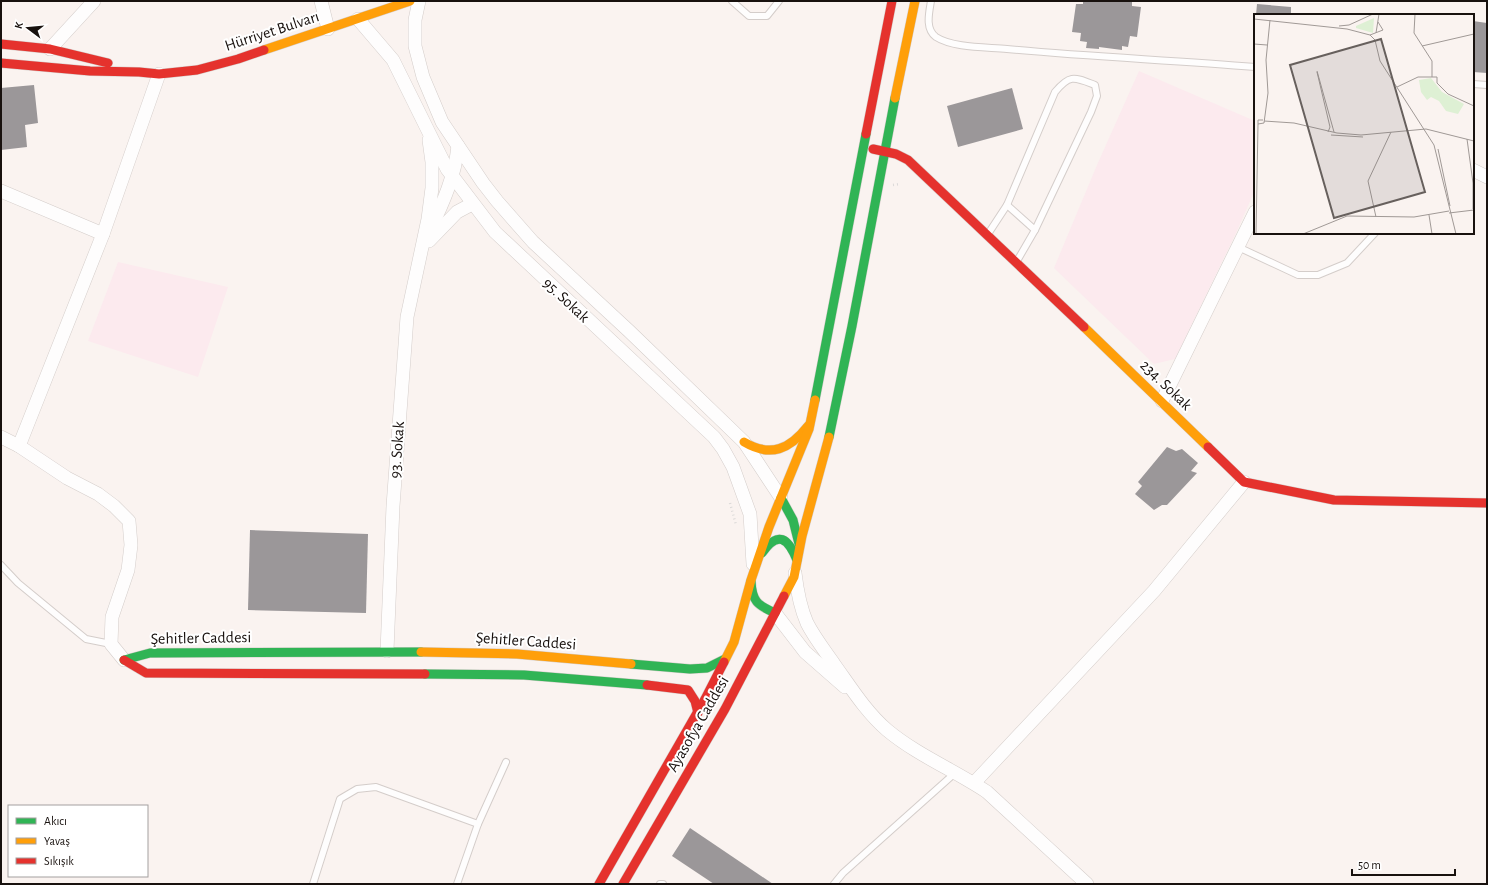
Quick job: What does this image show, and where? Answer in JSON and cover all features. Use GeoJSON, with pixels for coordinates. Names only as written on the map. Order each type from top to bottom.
{"type":"FeatureCollection","features":[{"type":"Feature","properties":{"kind":"main road","name":"Hürriyet Bulvarı"},"geometry":{"type":"LineString","coordinates":[[1,63],[90,72],[139,72],[159,74],[197,70],[238,59],[358,20],[410,1]]}},
{"type":"Feature","properties":{"kind":"main road"},"geometry":{"type":"LineString","coordinates":[[599,884],[698,713],[734,642],[758,559],[811,423],[822,376],[838,278],[892,1]]}},
{"type":"Feature","properties":{"kind":"main road","name":"Ayasofya Caddesi"},"geometry":{"type":"LineString","coordinates":[[627,883],[725,709],[794,575],[800,545],[827,445],[852,326],[884,151],[915,1]]}},
{"type":"Feature","properties":{"kind":"main road","name":"Hürriyet Bulvarı"},"geometry":{"type":"LineString","coordinates":[[1,44],[50,50],[101,61],[139,72]]}},
{"type":"Feature","properties":{"kind":"main road"},"geometry":{"type":"LineString","coordinates":[[19,64],[29,63],[50,50]]}},
{"type":"Feature","properties":{"kind":"main road","name":"234. Sokak"},"geometry":{"type":"LineString","coordinates":[[863,148],[896,154],[908,160],[1162,401],[1244,482]]}},
{"type":"Feature","properties":{"kind":"main road"},"geometry":{"type":"LineString","coordinates":[[744,442],[761,450],[784,448],[800,437],[811,423]]}},
{"type":"Feature","properties":{"kind":"main road"},"geometry":{"type":"LineString","coordinates":[[1244,482],[1334,500],[1487,503]]}},
{"type":"Feature","properties":{"kind":"main road"},"geometry":{"type":"LineString","coordinates":[[781,498],[789,511],[797,530],[800,545]]}},
{"type":"Feature","properties":{"kind":"main road"},"geometry":{"type":"LineString","coordinates":[[758,559],[771,540],[777,538],[786,541],[793,548],[797,560]]}},
{"type":"Feature","properties":{"kind":"main road"},"geometry":{"type":"LineString","coordinates":[[751,580],[754,600],[775,613]]}},
{"type":"Feature","properties":{"kind":"main road","name":"Şehitler Caddesi"},"geometry":{"type":"LineString","coordinates":[[124,660],[150,653],[253,663],[332,663],[387,651],[517,654],[663,686],[688,690],[695,701],[698,713]]}},
{"type":"Feature","properties":{"kind":"main road","name":"Şehitler Caddesi"},"geometry":{"type":"LineString","coordinates":[[124,660],[146,673],[253,663],[332,663],[524,675],[707,668],[725,659]]}},
{"type":"Feature","properties":{"kind":"street"},"geometry":{"type":"LineString","coordinates":[[50,50],[94,1]]}},
{"type":"Feature","properties":{"kind":"street"},"geometry":{"type":"LineString","coordinates":[[321,1],[328,29]]}},
{"type":"Feature","properties":{"kind":"street","name":"95. Sokak"},"geometry":{"type":"LineString","coordinates":[[419,1],[415,20],[415,46],[423,77],[442,122],[497,201],[533,242],[629,331],[744,442],[781,498]]}},
{"type":"Feature","properties":{"kind":"street","name":"95. Sokak"},"geometry":{"type":"LineString","coordinates":[[358,20],[393,60],[447,170],[495,232],[708,431],[724,449],[733,466],[750,514],[753,559],[751,580]]}},
{"type":"Feature","properties":{"kind":"street"},"geometry":{"type":"LineString","coordinates":[[19,446],[103,234],[159,74]]}},
{"type":"Feature","properties":{"kind":"street"},"geometry":{"type":"LineString","coordinates":[[421,250],[428,219],[432,188],[432,162],[428,131]]}},
{"type":"Feature","properties":{"kind":"street"},"geometry":{"type":"LineString","coordinates":[[421,250],[452,176],[458,146]]}},
{"type":"Feature","properties":{"kind":"street"},"geometry":{"type":"LineString","coordinates":[[1474,170],[1487,177]]}},
{"type":"Feature","properties":{"kind":"street"},"geometry":{"type":"LineString","coordinates":[[1,191],[103,234]]}},
{"type":"Feature","properties":{"kind":"street"},"geometry":{"type":"LineString","coordinates":[[421,250],[457,212],[472,204]]}},
{"type":"Feature","properties":{"kind":"street"},"geometry":{"type":"LineString","coordinates":[[1162,401],[1254,214]]}},
{"type":"Feature","properties":{"kind":"street","name":"93. Sokak"},"geometry":{"type":"LineString","coordinates":[[387,651],[393,506],[407,318],[421,250]]}},
{"type":"Feature","properties":{"kind":"street"},"geometry":{"type":"LineString","coordinates":[[535,270],[549,257]]}},
{"type":"Feature","properties":{"kind":"street"},"geometry":{"type":"LineString","coordinates":[[1,437],[19,446],[67,478],[98,494],[114,506],[129,521],[131,545],[128,570],[112,617],[111,644],[124,660]]}},
{"type":"Feature","properties":{"kind":"street"},"geometry":{"type":"LineString","coordinates":[[974,783],[1154,591],[1244,482]]}},
{"type":"Feature","properties":{"kind":"street"},"geometry":{"type":"LineString","coordinates":[[794,575],[800,603],[807,623],[857,697],[886,729],[940,765],[974,783],[987,792],[1087,884]]}},
{"type":"Feature","properties":{"kind":"street"},"geometry":{"type":"LineString","coordinates":[[775,613],[806,652],[830,675],[857,697]]}},
{"type":"Feature","properties":{"kind":"lane"},"geometry":{"type":"LineString","coordinates":[[732,1],[749,16],[767,16],[779,1]]}},
{"type":"Feature","properties":{"kind":"lane"},"geometry":{"type":"LineString","coordinates":[[931,1],[928,14],[929,29],[935,37],[950,44],[1254,67]]}},
{"type":"Feature","properties":{"kind":"lane"},"geometry":{"type":"LineString","coordinates":[[988,236],[1007,205],[1055,92],[1064,81],[1076,78],[1095,85],[1097,96],[1091,112],[1035,230],[1016,263]]}},
{"type":"Feature","properties":{"kind":"lane"},"geometry":{"type":"LineString","coordinates":[[1474,84],[1487,85]]}},
{"type":"Feature","properties":{"kind":"lane"},"geometry":{"type":"LineString","coordinates":[[1007,205],[1035,230]]}},
{"type":"Feature","properties":{"kind":"lane"},"geometry":{"type":"LineString","coordinates":[[1238,247],[1298,274],[1318,274],[1347,263],[1374,234]]}},
{"type":"Feature","properties":{"kind":"lane"},"geometry":{"type":"LineString","coordinates":[[1,564],[18,583],[86,639],[111,644]]}},
{"type":"Feature","properties":{"kind":"lane"},"geometry":{"type":"LineString","coordinates":[[457,884],[478,824],[506,762]]}},
{"type":"Feature","properties":{"kind":"lane"},"geometry":{"type":"LineString","coordinates":[[834,884],[843,873],[955,773]]}},
{"type":"Feature","properties":{"kind":"lane"},"geometry":{"type":"LineString","coordinates":[[313,884],[340,799],[357,789],[376,787],[478,824]]}},
{"type":"Feature","properties":{"kind":"path"},"geometry":{"type":"LineString","coordinates":[[730,503],[738,529]]}},
{"type":"Feature","properties":{"kind":"shaded area"},"geometry":{"type":"Polygon","coordinates":[[[1139,71],[1254,121],[1254,192],[1175,359],[1154,364],[1054,268],[1097,165],[1139,71]]]}},
{"type":"Feature","properties":{"kind":"shaded area"},"geometry":{"type":"Polygon","coordinates":[[[118,262],[228,287],[198,377],[88,341],[118,262]]]}},
{"type":"Feature","properties":{"kind":"building"},"geometry":{"type":"Polygon","coordinates":[[[1083,1],[1132,1],[1132,6],[1141,7],[1137,37],[1130,36],[1128,47],[1122,46],[1122,50],[1099,47],[1099,49],[1086,48],[1087,42],[1080,41],[1081,33],[1072,32],[1076,4],[1083,4],[1083,1]]]}},
{"type":"Feature","properties":{"kind":"building"},"geometry":{"type":"Polygon","coordinates":[[[1257,4],[1291,7],[1291,14],[1256,14],[1257,4]]]}},
{"type":"Feature","properties":{"kind":"building"},"geometry":{"type":"Polygon","coordinates":[[[1474,21],[1487,23],[1487,73],[1474,72],[1474,21]]]}},
{"type":"Feature","properties":{"kind":"building"},"geometry":{"type":"Polygon","coordinates":[[[34,85],[38,123],[25,125],[27,147],[1,150],[1,88],[34,85]]]}},
{"type":"Feature","properties":{"kind":"building"},"geometry":{"type":"Polygon","coordinates":[[[1012,88],[1023,129],[958,147],[947,106],[1012,88]]]}},
{"type":"Feature","properties":{"kind":"building"},"geometry":{"type":"Polygon","coordinates":[[[1167,447],[1176,451],[1182,449],[1198,463],[1191,471],[1197,473],[1167,505],[1162,505],[1154,510],[1135,494],[1142,486],[1138,482],[1167,447]]]}},
{"type":"Feature","properties":{"kind":"building"},"geometry":{"type":"Polygon","coordinates":[[[250,530],[368,534],[366,613],[248,610],[250,530]]]}},
{"type":"Feature","properties":{"kind":"building"},"geometry":{"type":"Polygon","coordinates":[[[690,828],[773,884],[714,884],[672,856],[690,828]]]}},
{"type":"Feature","properties":{"kind":"traffic: fast"},"geometry":{"type":"LineString","coordinates":[[829,437],[852,326],[895,98]]}},
{"type":"Feature","properties":{"kind":"traffic: fast"},"geometry":{"type":"LineString","coordinates":[[815,400],[866,134]]}},
{"type":"Feature","properties":{"kind":"traffic: fast"},"geometry":{"type":"LineString","coordinates":[[781,498],[793,520],[799,544]]}},
{"type":"Feature","properties":{"kind":"traffic: fast"},"geometry":{"type":"LineString","coordinates":[[762,553],[773,541],[778,539],[786,542],[790,546],[797,560]]}},
{"type":"Feature","properties":{"kind":"traffic: fast"},"geometry":{"type":"LineString","coordinates":[[751,581],[754,598],[760,605],[775,613]]}},
{"type":"Feature","properties":{"kind":"traffic: fast"},"geometry":{"type":"LineString","coordinates":[[124,660],[150,653],[421,652]]}},
{"type":"Feature","properties":{"kind":"traffic: fast"},"geometry":{"type":"LineString","coordinates":[[631,664],[690,669],[707,668],[725,659]]}},
{"type":"Feature","properties":{"kind":"traffic: fast"},"geometry":{"type":"LineString","coordinates":[[425,674],[524,675],[647,685]]}},
{"type":"Feature","properties":{"kind":"traffic: slow"},"geometry":{"type":"LineString","coordinates":[[264,50],[410,1]]}},
{"type":"Feature","properties":{"kind":"traffic: slow"},"geometry":{"type":"LineString","coordinates":[[895,98],[915,1]]}},
{"type":"Feature","properties":{"kind":"traffic: slow"},"geometry":{"type":"LineString","coordinates":[[1084,327],[1208,447]]}},
{"type":"Feature","properties":{"kind":"traffic: slow"},"geometry":{"type":"LineString","coordinates":[[724,662],[734,642],[751,580],[769,527],[809,429],[815,400]]}},
{"type":"Feature","properties":{"kind":"traffic: slow"},"geometry":{"type":"LineString","coordinates":[[744,442],[754,447],[763,449],[779,449],[794,440],[808,426]]}},
{"type":"Feature","properties":{"kind":"traffic: slow"},"geometry":{"type":"LineString","coordinates":[[784,596],[794,577],[802,536],[829,437]]}},
{"type":"Feature","properties":{"kind":"traffic: slow"},"geometry":{"type":"LineString","coordinates":[[421,652],[517,654],[631,664]]}},
{"type":"Feature","properties":{"kind":"traffic: jam"},"geometry":{"type":"LineString","coordinates":[[866,134],[892,1]]}},
{"type":"Feature","properties":{"kind":"traffic: jam"},"geometry":{"type":"LineString","coordinates":[[1,44],[50,49],[108,63]]}},
{"type":"Feature","properties":{"kind":"traffic: jam"},"geometry":{"type":"LineString","coordinates":[[1,63],[90,71],[159,74],[197,70],[264,50]]}},
{"type":"Feature","properties":{"kind":"traffic: jam"},"geometry":{"type":"LineString","coordinates":[[873,149],[896,154],[908,160],[1084,327]]}},
{"type":"Feature","properties":{"kind":"traffic: jam"},"geometry":{"type":"LineString","coordinates":[[1208,447],[1244,482],[1334,500],[1487,503]]}},
{"type":"Feature","properties":{"kind":"traffic: jam"},"geometry":{"type":"LineString","coordinates":[[623,884],[725,709],[784,596]]}},
{"type":"Feature","properties":{"kind":"traffic: jam"},"geometry":{"type":"LineString","coordinates":[[124,660],[146,673],[425,674]]}},
{"type":"Feature","properties":{"kind":"traffic: jam"},"geometry":{"type":"LineString","coordinates":[[599,884],[705,699],[724,662]]}},
{"type":"Feature","properties":{"kind":"traffic: jam"},"geometry":{"type":"LineString","coordinates":[[647,685],[688,690],[695,701],[698,713]]}}]}
